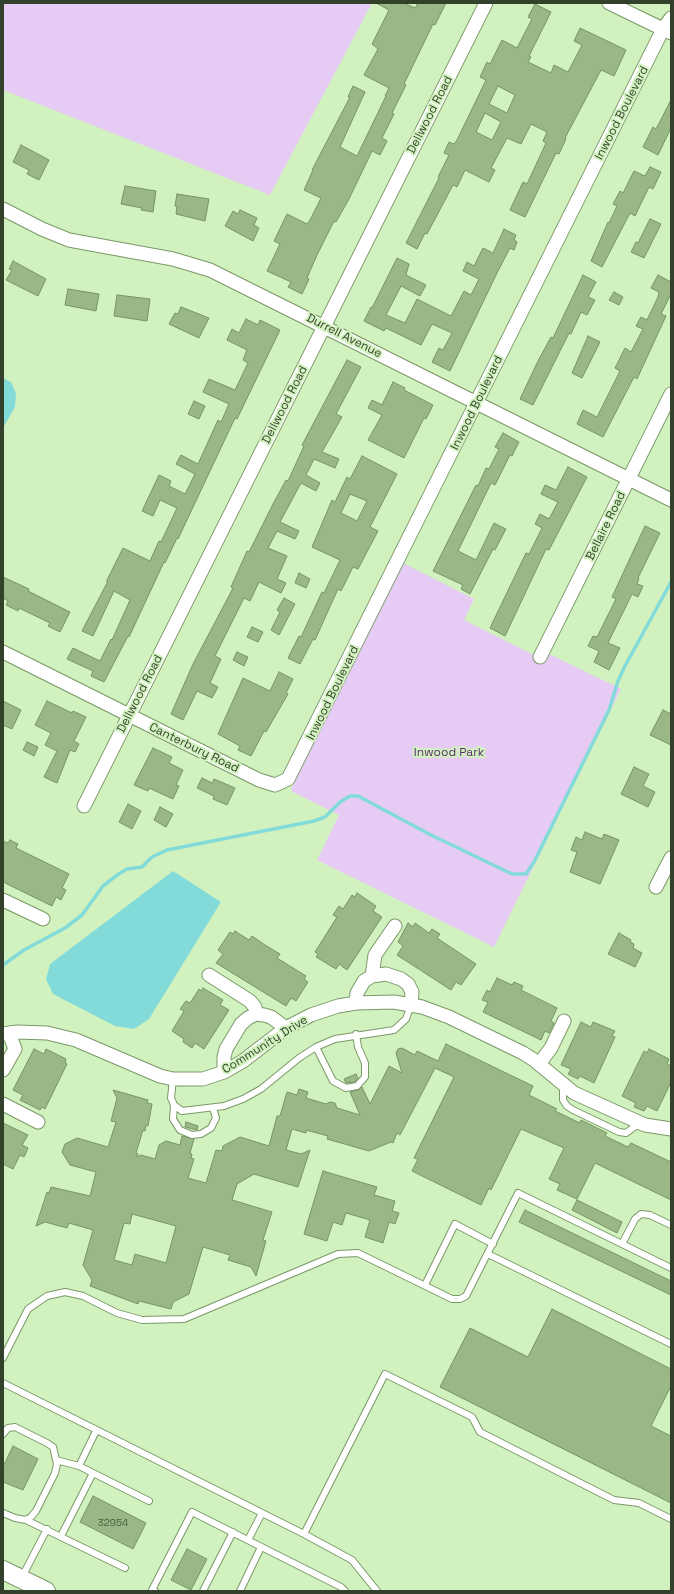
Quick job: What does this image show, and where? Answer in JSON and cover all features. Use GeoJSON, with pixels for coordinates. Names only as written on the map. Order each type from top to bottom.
{"type":"FeatureCollection","features":[{"type":"Feature","properties":{"kind":"street","name":"Dellwood Road"},"geometry":{"type":"LineString","coordinates":[[84,806],[486,3]]}},
{"type":"Feature","properties":{"kind":"street"},"geometry":{"type":"LineString","coordinates":[[610,3],[667,31]]}},
{"type":"Feature","properties":{"kind":"street","name":"Inwood Boulevard"},"geometry":{"type":"LineString","coordinates":[[280,784],[288,779],[294,771],[477,403],[667,31],[671,18]]}},
{"type":"Feature","properties":{"kind":"street","name":"Durrell Avenue"},"geometry":{"type":"LineString","coordinates":[[3,209],[42,229],[69,240],[174,259],[210,270],[671,500]]}},
{"type":"Feature","properties":{"kind":"street","name":"Bellaire Road"},"geometry":{"type":"LineString","coordinates":[[540,658],[671,394]]}},
{"type":"Feature","properties":{"kind":"street","name":"Canterbury Road"},"geometry":{"type":"LineString","coordinates":[[3,652],[259,780],[271,785],[280,784]]}},
{"type":"Feature","properties":{"kind":"street"},"geometry":{"type":"LineString","coordinates":[[656,887],[671,858]]}},
{"type":"Feature","properties":{"kind":"street"},"geometry":{"type":"LineString","coordinates":[[3,900],[43,919]]}},
{"type":"Feature","properties":{"kind":"street"},"geometry":{"type":"LineString","coordinates":[[372,976],[375,956],[395,926]]}},
{"type":"Feature","properties":{"kind":"street"},"geometry":{"type":"LineString","coordinates":[[356,1003],[360,986],[364,981],[372,976],[386,974],[401,979],[408,984],[412,992],[411,1005]]}},
{"type":"Feature","properties":{"kind":"street"},"geometry":{"type":"LineString","coordinates":[[209,975],[250,1001],[255,1007],[256,1014]]}},
{"type":"Feature","properties":{"kind":"street","name":"Community Drive"},"geometry":{"type":"LineString","coordinates":[[6,1033],[47,1033],[76,1040],[160,1076],[173,1079],[203,1079],[224,1072],[243,1061],[286,1028],[311,1015],[338,1006],[356,1003],[394,1002],[411,1005],[449,1017],[522,1053],[539,1064],[574,1093],[640,1124],[671,1129]]}},
{"type":"Feature","properties":{"kind":"street"},"geometry":{"type":"LineString","coordinates":[[224,1072],[224,1057],[226,1049],[241,1024],[256,1014],[271,1017],[286,1028]]}},
{"type":"Feature","properties":{"kind":"street"},"geometry":{"type":"LineString","coordinates":[[539,1064],[551,1048],[564,1020]]}},
{"type":"Feature","properties":{"kind":"street"},"geometry":{"type":"LineString","coordinates":[[3,1070],[15,1048],[6,1033]]}},
{"type":"Feature","properties":{"kind":"street"},"geometry":{"type":"LineString","coordinates":[[3,1104],[38,1122]]}},
{"type":"Feature","properties":{"kind":"street"},"geometry":{"type":"LineString","coordinates":[[3,1570],[46,1591]]}},
{"type":"Feature","properties":{"kind":"lane"},"geometry":{"type":"LineString","coordinates":[[174,1105],[182,1110],[213,1108],[243,1099],[261,1089],[299,1058],[316,1047],[335,1039],[356,1034],[394,1030],[406,1019],[411,1005]]}},
{"type":"Feature","properties":{"kind":"lane"},"geometry":{"type":"LineString","coordinates":[[316,1047],[333,1081],[346,1088],[358,1086],[365,1077],[365,1063],[358,1047],[356,1034]]}},
{"type":"Feature","properties":{"kind":"lane"},"geometry":{"type":"LineString","coordinates":[[173,1079],[171,1098],[174,1105],[173,1119],[180,1130],[192,1134],[201,1134],[211,1128],[216,1118],[213,1108]]}},
{"type":"Feature","properties":{"kind":"lane"},"geometry":{"type":"LineString","coordinates":[[3,1358],[28,1309],[47,1296],[66,1292],[83,1296],[118,1313],[142,1320],[184,1320],[338,1254],[358,1253],[452,1299],[460,1299],[466,1296],[518,1193],[671,1268]]}},
{"type":"Feature","properties":{"kind":"lane"},"geometry":{"type":"LineString","coordinates":[[622,1244],[635,1218],[641,1214],[650,1214],[671,1225]]}},
{"type":"Feature","properties":{"kind":"lane"},"geometry":{"type":"LineString","coordinates":[[425,1286],[456,1224],[493,1244]]}},
{"type":"Feature","properties":{"kind":"lane"},"geometry":{"type":"LineString","coordinates":[[488,1254],[671,1344]]}},
{"type":"Feature","properties":{"kind":"lane"},"geometry":{"type":"LineString","coordinates":[[304,1534],[385,1374],[472,1417],[480,1432],[614,1500],[639,1503],[671,1519]]}},
{"type":"Feature","properties":{"kind":"lane"},"geometry":{"type":"LineString","coordinates":[[3,1383],[96,1431],[304,1534],[352,1560],[377,1591]]}},
{"type":"Feature","properties":{"kind":"lane"},"geometry":{"type":"LineString","coordinates":[[3,1434],[8,1428],[15,1427],[53,1447],[56,1460],[55,1473],[36,1511],[26,1520]]}},
{"type":"Feature","properties":{"kind":"lane"},"geometry":{"type":"LineString","coordinates":[[79,1466],[96,1431]]}},
{"type":"Feature","properties":{"kind":"lane"},"geometry":{"type":"LineString","coordinates":[[56,1460],[79,1466],[150,1501]]}},
{"type":"Feature","properties":{"kind":"lane"},"geometry":{"type":"LineString","coordinates":[[61,1536],[93,1473]]}},
{"type":"Feature","properties":{"kind":"lane"},"geometry":{"type":"LineString","coordinates":[[155,1591],[152,1590],[192,1512],[345,1591]]}},
{"type":"Feature","properties":{"kind":"lane"},"geometry":{"type":"LineString","coordinates":[[3,1513],[15,1518],[26,1520],[47,1529],[125,1568]]}},
{"type":"Feature","properties":{"kind":"lane"},"geometry":{"type":"LineString","coordinates":[[248,1540],[262,1513]]}},
{"type":"Feature","properties":{"kind":"lane"},"geometry":{"type":"LineString","coordinates":[[21,1579],[47,1529]]}},
{"type":"Feature","properties":{"kind":"lane"},"geometry":{"type":"LineString","coordinates":[[203,1591],[232,1532]]}},
{"type":"Feature","properties":{"kind":"lane"},"geometry":{"type":"LineString","coordinates":[[240,1591],[261,1547]]}},
{"type":"Feature","properties":{"kind":"green space"},"geometry":{"type":"Polygon","coordinates":[[[3,3],[372,3],[270,195],[3,90],[3,3]]]}},
{"type":"Feature","properties":{"kind":"green space","name":"Inwood Park"},"geometry":{"type":"Polygon","coordinates":[[[401,562],[474,599],[464,620],[536,656],[539,649],[621,689],[494,947],[317,860],[339,815],[293,792],[291,789],[401,562]]]}},
{"type":"Feature","properties":{"kind":"water"},"geometry":{"type":"Polygon","coordinates":[[[3,378],[11,382],[16,393],[15,407],[3,428],[3,378]]]}},
{"type":"Feature","properties":{"kind":"water"},"geometry":{"type":"Polygon","coordinates":[[[173,871],[221,902],[149,1019],[134,1029],[115,1026],[53,994],[46,979],[50,964],[173,871]]]}},
{"type":"Feature","properties":{"kind":"building"},"geometry":{"type":"Polygon","coordinates":[[[376,3],[404,3],[415,8],[418,3],[446,3],[435,25],[433,24],[404,84],[406,85],[392,113],[394,114],[382,138],[387,141],[380,155],[372,151],[349,199],[336,222],[334,221],[317,255],[302,294],[288,287],[291,282],[267,271],[280,244],[274,241],[287,214],[307,224],[310,220],[321,198],[304,190],[312,170],[350,97],[348,97],[353,86],[365,92],[340,147],[357,156],[386,96],[389,88],[364,75],[378,49],[372,44],[389,10],[376,3]]]}},
{"type":"Feature","properties":{"kind":"building"},"geometry":{"type":"Polygon","coordinates":[[[535,4],[551,12],[529,56],[531,57],[528,62],[551,73],[554,65],[568,72],[582,45],[574,41],[580,28],[626,50],[614,76],[601,70],[565,138],[566,139],[559,154],[556,153],[525,217],[510,210],[523,182],[527,184],[546,143],[543,141],[547,132],[531,124],[521,144],[507,138],[491,168],[495,170],[489,182],[465,170],[457,187],[453,185],[427,234],[425,233],[417,249],[406,243],[449,155],[444,153],[449,142],[454,144],[457,140],[486,80],[480,77],[487,62],[490,64],[502,40],[517,48],[532,19],[528,17],[535,4]],[[498,86],[489,104],[507,113],[515,95],[498,86]],[[485,113],[476,132],[492,140],[501,122],[485,113]]]}},
{"type":"Feature","properties":{"kind":"building"},"geometry":{"type":"Polygon","coordinates":[[[671,100],[671,128],[658,155],[643,147],[653,127],[656,129],[671,100]]]}},
{"type":"Feature","properties":{"kind":"building"},"geometry":{"type":"Polygon","coordinates":[[[21,145],[49,160],[39,180],[27,174],[29,170],[13,162],[21,145]]]}},
{"type":"Feature","properties":{"kind":"building"},"geometry":{"type":"Polygon","coordinates":[[[650,167],[661,172],[653,189],[649,187],[635,216],[630,213],[602,267],[591,261],[608,222],[609,223],[617,206],[613,204],[620,191],[623,193],[634,171],[645,176],[650,167]]]}},
{"type":"Feature","properties":{"kind":"building"},"geometry":{"type":"Polygon","coordinates":[[[125,186],[156,191],[153,212],[141,210],[142,208],[121,204],[125,186]]]}},
{"type":"Feature","properties":{"kind":"building"},"geometry":{"type":"Polygon","coordinates":[[[177,194],[209,199],[205,221],[176,214],[177,206],[175,206],[177,194]]]}},
{"type":"Feature","properties":{"kind":"building"},"geometry":{"type":"Polygon","coordinates":[[[240,210],[257,218],[254,225],[259,228],[253,241],[225,226],[233,211],[238,214],[240,210]]]}},
{"type":"Feature","properties":{"kind":"building"},"geometry":{"type":"Polygon","coordinates":[[[650,219],[661,224],[644,258],[631,252],[636,242],[638,243],[650,219]]]}},
{"type":"Feature","properties":{"kind":"building"},"geometry":{"type":"Polygon","coordinates":[[[504,229],[516,235],[514,240],[517,242],[514,250],[510,248],[450,371],[432,362],[439,348],[443,350],[452,333],[432,324],[421,345],[386,328],[384,331],[364,321],[397,258],[409,264],[406,275],[426,285],[420,296],[401,286],[386,315],[405,323],[417,299],[451,316],[464,291],[471,295],[479,279],[463,271],[467,262],[474,266],[483,248],[493,253],[504,229]]]}},
{"type":"Feature","properties":{"kind":"building"},"geometry":{"type":"Polygon","coordinates":[[[13,261],[46,279],[38,296],[6,280],[12,270],[9,269],[13,261]]]}},
{"type":"Feature","properties":{"kind":"building"},"geometry":{"type":"Polygon","coordinates":[[[583,275],[596,282],[588,297],[595,300],[587,315],[581,312],[571,334],[569,333],[533,405],[520,399],[538,361],[551,337],[553,338],[583,275]]]}},
{"type":"Feature","properties":{"kind":"building"},"geometry":{"type":"Polygon","coordinates":[[[658,275],[671,282],[671,294],[661,314],[666,316],[637,379],[634,377],[603,437],[577,424],[583,410],[597,417],[620,371],[615,368],[625,348],[631,352],[643,329],[636,326],[641,317],[647,320],[658,297],[659,292],[651,288],[658,275]]]}},
{"type":"Feature","properties":{"kind":"building"},"geometry":{"type":"Polygon","coordinates":[[[68,289],[99,294],[96,311],[65,305],[68,289]]]}},
{"type":"Feature","properties":{"kind":"building"},"geometry":{"type":"Polygon","coordinates":[[[614,292],[623,297],[619,305],[609,300],[614,292]]]}},
{"type":"Feature","properties":{"kind":"building"},"geometry":{"type":"Polygon","coordinates":[[[117,295],[150,299],[147,321],[114,316],[117,295]]]}},
{"type":"Feature","properties":{"kind":"building"},"geometry":{"type":"Polygon","coordinates":[[[181,307],[209,318],[199,338],[169,324],[175,313],[178,314],[181,307]]]}},
{"type":"Feature","properties":{"kind":"building"},"geometry":{"type":"Polygon","coordinates":[[[246,319],[258,325],[260,320],[280,330],[237,419],[235,418],[178,539],[177,538],[165,563],[164,562],[129,637],[128,636],[104,682],[91,676],[93,671],[67,659],[73,648],[100,661],[111,639],[112,640],[130,600],[114,591],[93,636],[82,631],[123,548],[150,561],[159,541],[161,542],[177,508],[160,500],[153,516],[142,511],[159,475],[171,481],[169,486],[185,494],[195,474],[176,464],[181,455],[198,464],[218,420],[221,422],[229,404],[203,392],[209,379],[235,390],[248,363],[243,360],[247,350],[227,340],[232,329],[239,333],[246,319]]]}},
{"type":"Feature","properties":{"kind":"building"},"geometry":{"type":"Polygon","coordinates":[[[588,336],[600,342],[582,378],[572,373],[588,336]]]}},
{"type":"Feature","properties":{"kind":"building"},"geometry":{"type":"Polygon","coordinates":[[[347,360],[361,367],[336,414],[342,417],[322,452],[339,459],[335,468],[314,459],[306,475],[320,483],[316,491],[301,483],[280,522],[299,531],[295,539],[277,531],[268,548],[287,556],[277,579],[286,583],[281,593],[259,582],[250,601],[244,598],[215,656],[221,659],[210,683],[218,687],[212,698],[197,691],[183,720],[171,714],[193,664],[233,588],[231,587],[247,551],[249,552],[286,480],[288,481],[304,446],[302,445],[347,360]]]}},
{"type":"Feature","properties":{"kind":"building"},"geometry":{"type":"Polygon","coordinates":[[[393,382],[405,388],[404,390],[433,405],[426,419],[424,418],[404,458],[368,440],[382,415],[368,408],[372,400],[382,405],[393,382]]]}},
{"type":"Feature","properties":{"kind":"building"},"geometry":{"type":"Polygon","coordinates":[[[194,401],[205,406],[199,419],[188,414],[194,401]]]}},
{"type":"Feature","properties":{"kind":"building"},"geometry":{"type":"Polygon","coordinates":[[[503,433],[519,442],[512,456],[510,455],[495,485],[491,483],[458,551],[476,560],[494,523],[506,529],[495,550],[493,549],[470,594],[461,589],[463,585],[433,571],[476,485],[478,486],[486,468],[489,469],[499,449],[495,447],[503,433]]]}},
{"type":"Feature","properties":{"kind":"building"},"geometry":{"type":"Polygon","coordinates":[[[362,456],[397,474],[370,527],[378,531],[358,569],[353,567],[341,591],[338,589],[315,640],[313,639],[300,664],[288,658],[299,636],[301,637],[322,592],[324,593],[340,560],[312,547],[332,500],[335,502],[347,477],[350,479],[362,456]],[[350,494],[341,513],[357,521],[367,501],[350,494]]]}},
{"type":"Feature","properties":{"kind":"building"},"geometry":{"type":"Polygon","coordinates":[[[568,467],[587,477],[549,550],[546,549],[505,636],[490,628],[526,553],[529,554],[542,528],[535,524],[540,514],[549,519],[558,502],[541,494],[545,485],[556,490],[568,467]]]}},
{"type":"Feature","properties":{"kind":"building"},"geometry":{"type":"Polygon","coordinates":[[[645,526],[660,533],[638,578],[637,584],[643,586],[638,597],[632,594],[608,643],[620,648],[609,670],[594,662],[599,651],[588,646],[593,636],[597,637],[616,599],[612,597],[645,526]]]}},
{"type":"Feature","properties":{"kind":"building"},"geometry":{"type":"Polygon","coordinates":[[[299,573],[310,579],[306,588],[295,583],[299,573]]]}},
{"type":"Feature","properties":{"kind":"building"},"geometry":{"type":"Polygon","coordinates":[[[3,577],[29,589],[28,591],[70,612],[60,632],[48,626],[50,623],[19,608],[18,611],[6,605],[8,601],[3,598],[3,577]]]}},
{"type":"Feature","properties":{"kind":"building"},"geometry":{"type":"Polygon","coordinates":[[[284,598],[295,604],[279,635],[271,630],[280,612],[277,610],[284,598]]]}},
{"type":"Feature","properties":{"kind":"building"},"geometry":{"type":"Polygon","coordinates":[[[252,627],[263,632],[258,642],[247,637],[252,627]]]}},
{"type":"Feature","properties":{"kind":"building"},"geometry":{"type":"Polygon","coordinates":[[[237,652],[248,657],[244,666],[233,660],[237,652]]]}},
{"type":"Feature","properties":{"kind":"building"},"geometry":{"type":"Polygon","coordinates":[[[279,672],[293,679],[286,693],[288,694],[266,732],[264,731],[251,756],[238,750],[240,746],[218,734],[243,678],[270,691],[279,672]]]}},
{"type":"Feature","properties":{"kind":"building"},"geometry":{"type":"Polygon","coordinates":[[[3,701],[21,710],[12,729],[3,725],[3,701]]]}},
{"type":"Feature","properties":{"kind":"building"},"geometry":{"type":"Polygon","coordinates":[[[47,701],[72,713],[73,711],[86,717],[74,741],[79,744],[75,752],[70,750],[57,783],[44,777],[57,751],[45,745],[51,733],[35,725],[47,701]]]}},
{"type":"Feature","properties":{"kind":"building"},"geometry":{"type":"Polygon","coordinates":[[[663,710],[671,714],[671,745],[650,735],[663,710]]]}},
{"type":"Feature","properties":{"kind":"building"},"geometry":{"type":"Polygon","coordinates":[[[27,742],[38,747],[34,756],[23,750],[27,742]]]}},
{"type":"Feature","properties":{"kind":"building"},"geometry":{"type":"Polygon","coordinates":[[[153,748],[172,757],[169,763],[183,770],[176,785],[179,786],[173,799],[149,788],[148,791],[134,785],[153,748]]]}},
{"type":"Feature","properties":{"kind":"building"},"geometry":{"type":"Polygon","coordinates":[[[634,767],[649,774],[643,786],[655,792],[648,807],[621,794],[634,767]]]}},
{"type":"Feature","properties":{"kind":"building"},"geometry":{"type":"Polygon","coordinates":[[[202,778],[212,783],[214,779],[235,788],[227,805],[213,799],[214,796],[197,788],[202,778]]]}},
{"type":"Feature","properties":{"kind":"building"},"geometry":{"type":"Polygon","coordinates":[[[128,804],[141,811],[132,829],[119,822],[128,804]]]}},
{"type":"Feature","properties":{"kind":"building"},"geometry":{"type":"Polygon","coordinates":[[[160,807],[173,814],[166,827],[154,820],[160,807]]]}},
{"type":"Feature","properties":{"kind":"building"},"geometry":{"type":"Polygon","coordinates":[[[585,832],[602,839],[604,834],[619,840],[600,884],[570,872],[577,852],[571,850],[576,837],[582,840],[585,832]]]}},
{"type":"Feature","properties":{"kind":"building"},"geometry":{"type":"Polygon","coordinates":[[[10,840],[18,844],[16,848],[69,874],[62,888],[66,890],[61,900],[56,897],[52,906],[3,882],[3,841],[8,843],[10,840]]]}},
{"type":"Feature","properties":{"kind":"building"},"geometry":{"type":"Polygon","coordinates":[[[357,893],[376,906],[373,911],[382,917],[347,970],[339,964],[336,969],[316,957],[318,954],[315,952],[337,917],[333,915],[339,906],[343,909],[352,895],[355,897],[357,893]]]}},
{"type":"Feature","properties":{"kind":"building"},"geometry":{"type":"Polygon","coordinates":[[[408,923],[413,927],[415,923],[429,933],[432,929],[440,934],[437,938],[476,964],[461,985],[456,982],[451,990],[397,955],[403,946],[398,942],[408,923]]]}},
{"type":"Feature","properties":{"kind":"building"},"geometry":{"type":"Polygon","coordinates":[[[235,931],[249,940],[252,936],[280,954],[277,958],[306,976],[304,979],[308,982],[296,1001],[291,998],[286,1006],[216,963],[223,954],[218,950],[230,932],[233,934],[235,931]]]}},
{"type":"Feature","properties":{"kind":"building"},"geometry":{"type":"Polygon","coordinates":[[[619,933],[631,940],[630,942],[634,944],[633,948],[642,953],[635,967],[608,954],[619,933]]]}},
{"type":"Feature","properties":{"kind":"building"},"geometry":{"type":"Polygon","coordinates":[[[497,978],[512,985],[514,982],[523,986],[521,990],[557,1008],[551,1021],[554,1023],[549,1033],[545,1031],[541,1040],[483,1012],[488,1002],[482,1000],[487,990],[490,992],[497,978]]]}},
{"type":"Feature","properties":{"kind":"building"},"geometry":{"type":"Polygon","coordinates":[[[203,988],[223,1000],[220,1005],[229,1010],[204,1049],[195,1043],[192,1048],[183,1042],[184,1039],[172,1031],[184,1011],[180,1009],[186,1001],[190,1003],[199,989],[202,991],[203,988]]]}},
{"type":"Feature","properties":{"kind":"building"},"geometry":{"type":"Polygon","coordinates":[[[581,1022],[591,1027],[593,1022],[615,1031],[612,1036],[615,1037],[594,1083],[580,1076],[578,1079],[568,1074],[571,1069],[561,1065],[581,1022]]]}},
{"type":"Feature","properties":{"kind":"building"},"geometry":{"type":"Polygon","coordinates":[[[446,1044],[533,1086],[529,1095],[557,1109],[555,1111],[580,1123],[581,1120],[607,1133],[605,1136],[628,1147],[631,1143],[671,1162],[671,1200],[595,1163],[577,1199],[557,1190],[560,1184],[549,1179],[564,1148],[521,1129],[491,1190],[489,1188],[481,1205],[412,1171],[418,1159],[414,1158],[454,1077],[435,1068],[400,1135],[397,1133],[393,1143],[391,1142],[369,1151],[327,1139],[328,1136],[306,1130],[306,1133],[292,1129],[286,1150],[301,1154],[310,1150],[298,1187],[254,1174],[237,1184],[232,1200],[272,1212],[263,1240],[266,1241],[256,1276],[251,1267],[228,1260],[230,1255],[203,1247],[189,1294],[173,1302],[171,1309],[139,1301],[138,1304],[90,1286],[92,1280],[83,1265],[93,1230],[69,1223],[67,1228],[45,1222],[36,1226],[47,1192],[49,1193],[51,1187],[90,1196],[96,1172],[70,1165],[62,1152],[65,1144],[77,1138],[108,1147],[116,1122],[111,1121],[117,1098],[113,1090],[148,1100],[147,1103],[152,1104],[148,1126],[146,1125],[145,1131],[143,1130],[136,1153],[138,1154],[137,1157],[141,1155],[155,1159],[159,1145],[166,1141],[180,1145],[182,1136],[194,1139],[190,1153],[192,1154],[191,1158],[194,1159],[188,1178],[206,1183],[216,1150],[222,1151],[223,1146],[240,1137],[269,1146],[277,1116],[280,1116],[287,1092],[297,1095],[299,1089],[308,1092],[306,1098],[326,1104],[330,1102],[335,1103],[337,1108],[360,1115],[350,1092],[358,1090],[362,1087],[370,1104],[389,1066],[402,1073],[396,1053],[398,1049],[402,1048],[415,1055],[417,1051],[438,1061],[446,1044]],[[132,1214],[130,1224],[124,1223],[114,1260],[132,1265],[135,1254],[166,1263],[176,1226],[132,1214]]]}},
{"type":"Feature","properties":{"kind":"building"},"geometry":{"type":"Polygon","coordinates":[[[34,1049],[44,1054],[46,1049],[66,1059],[65,1062],[67,1064],[45,1109],[42,1107],[40,1110],[20,1100],[23,1095],[13,1090],[34,1049]]]}},
{"type":"Feature","properties":{"kind":"building"},"geometry":{"type":"Polygon","coordinates":[[[649,1049],[669,1059],[667,1064],[671,1066],[671,1082],[657,1111],[647,1106],[644,1111],[634,1107],[636,1103],[622,1096],[644,1051],[647,1053],[649,1049]]]}},
{"type":"Feature","properties":{"kind":"building"},"geometry":{"type":"Polygon","coordinates":[[[356,1074],[358,1078],[355,1082],[346,1083],[344,1079],[356,1074]]]}},
{"type":"Feature","properties":{"kind":"building"},"geometry":{"type":"Polygon","coordinates":[[[186,1122],[198,1126],[197,1130],[185,1127],[186,1122]]]}},
{"type":"Feature","properties":{"kind":"building"},"geometry":{"type":"Polygon","coordinates":[[[3,1123],[28,1135],[22,1145],[28,1148],[24,1157],[20,1155],[13,1169],[3,1164],[3,1123]]]}},
{"type":"Feature","properties":{"kind":"building"},"geometry":{"type":"Polygon","coordinates":[[[323,1171],[377,1187],[374,1195],[395,1201],[392,1211],[399,1213],[395,1224],[389,1222],[383,1243],[365,1237],[370,1220],[346,1213],[342,1225],[333,1222],[327,1241],[304,1234],[323,1171]]]}},
{"type":"Feature","properties":{"kind":"building"},"geometry":{"type":"Polygon","coordinates":[[[577,1200],[622,1222],[617,1233],[572,1210],[577,1200]]]}},
{"type":"Feature","properties":{"kind":"building"},"geometry":{"type":"Polygon","coordinates":[[[525,1210],[671,1281],[671,1295],[519,1222],[525,1210]]]}},
{"type":"Feature","properties":{"kind":"building"},"geometry":{"type":"Polygon","coordinates":[[[552,1309],[671,1369],[671,1386],[651,1426],[671,1436],[671,1503],[440,1387],[470,1328],[528,1357],[552,1309]]]}},
{"type":"Feature","properties":{"kind":"building"},"geometry":{"type":"Polygon","coordinates":[[[13,1446],[38,1459],[23,1490],[3,1482],[3,1467],[13,1446]]]}},
{"type":"Feature","properties":{"kind":"building"},"geometry":{"type":"Polygon","coordinates":[[[93,1496],[146,1523],[133,1549],[80,1522],[93,1496]]]}},
{"type":"Feature","properties":{"kind":"building"},"geometry":{"type":"Polygon","coordinates":[[[187,1549],[207,1559],[191,1590],[171,1580],[187,1549]]]}},
{"type":"Feature","properties":{"kind":"waterway"},"geometry":{"type":"LineString","coordinates":[[3,965],[24,950],[65,928],[82,915],[103,886],[127,869],[142,867],[152,857],[167,850],[314,821],[325,817],[340,802],[350,796],[358,796],[431,835],[512,874],[526,874],[534,862],[609,710],[618,681],[625,666],[671,582]]}}]}
